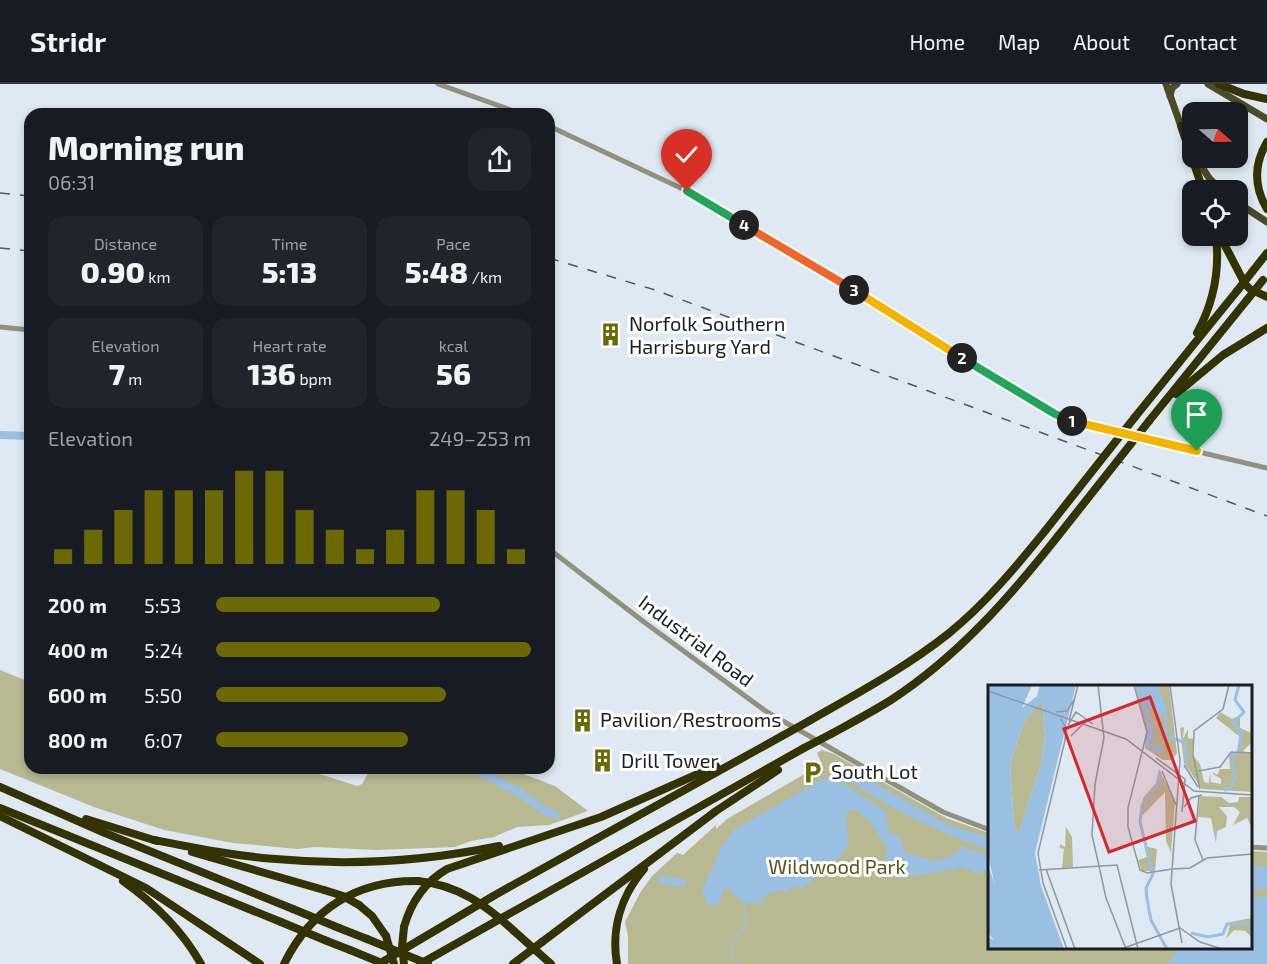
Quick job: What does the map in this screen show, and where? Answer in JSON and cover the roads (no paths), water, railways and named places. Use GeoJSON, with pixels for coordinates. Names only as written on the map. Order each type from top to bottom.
{"type":"FeatureCollection","features":[{"type":"Feature","properties":{"kind":"highway"},"geometry":{"type":"LineString","coordinates":[[1211,84],[1267,99]]}},
{"type":"Feature","properties":{"kind":"highway"},"geometry":{"type":"LineString","coordinates":[[1180,126],[1199,180]]}},
{"type":"Feature","properties":{"kind":"highway"},"geometry":{"type":"LineString","coordinates":[[1267,142],[1258,164],[1257,180],[1260,195],[1267,209]]}},
{"type":"Feature","properties":{"kind":"highway"},"geometry":{"type":"LineString","coordinates":[[1178,363],[1203,323],[1214,294],[1218,246]]}},
{"type":"Feature","properties":{"kind":"highway"},"geometry":{"type":"LineString","coordinates":[[1224,246],[1245,284],[1267,297]]}},
{"type":"Feature","properties":{"kind":"highway"},"geometry":{"type":"LineString","coordinates":[[379,964],[495,895],[809,721],[896,670],[948,634],[995,590],[1045,531],[1267,253]]}},
{"type":"Feature","properties":{"kind":"highway"},"geometry":{"type":"LineString","coordinates":[[420,964],[807,750],[890,701],[940,663],[972,634],[1010,594],[1265,278]]}},
{"type":"Feature","properties":{"kind":"highway"},"geometry":{"type":"LineString","coordinates":[[1150,420],[1205,369],[1223,355],[1266,329]]}},
{"type":"Feature","properties":{"kind":"highway"},"geometry":{"type":"LineString","coordinates":[[404,964],[402,947],[404,927],[410,909],[418,895],[443,872],[464,862],[555,833],[628,806],[782,736]]}},
{"type":"Feature","properties":{"kind":"highway"},"geometry":{"type":"LineString","coordinates":[[513,964],[735,797],[807,750]]}},
{"type":"Feature","properties":{"kind":"highway"},"geometry":{"type":"LineString","coordinates":[[0,788],[428,964]]}},
{"type":"Feature","properties":{"kind":"highway"},"geometry":{"type":"LineString","coordinates":[[44,806],[344,896],[359,905],[376,921],[386,936],[394,964]]}},
{"type":"Feature","properties":{"kind":"highway"},"geometry":{"type":"LineString","coordinates":[[0,808],[384,964]]}},
{"type":"Feature","properties":{"kind":"highway"},"geometry":{"type":"LineString","coordinates":[[0,816],[156,894],[260,964]]}},
{"type":"Feature","properties":{"kind":"highway"},"geometry":{"type":"LineString","coordinates":[[154,840],[255,857],[297,861],[355,862],[445,855],[555,833]]}},
{"type":"Feature","properties":{"kind":"highway"},"geometry":{"type":"LineString","coordinates":[[617,964],[615,939],[619,912],[632,885],[654,858]]}},
{"type":"Feature","properties":{"kind":"highway"},"geometry":{"type":"LineString","coordinates":[[95,862],[142,895],[161,913],[184,939],[201,964]]}},
{"type":"Feature","properties":{"kind":"highway"},"geometry":{"type":"LineString","coordinates":[[284,964],[304,931],[314,919],[334,903],[358,891],[375,886],[393,882],[418,881],[466,894],[487,907],[551,964]]}},
{"type":"Feature","properties":{"kind":"main road"},"geometry":{"type":"LineString","coordinates":[[1166,84],[1182,130]]}},
{"type":"Feature","properties":{"kind":"main road"},"geometry":{"type":"LineString","coordinates":[[1170,96],[1172,87],[1177,84]]}},
{"type":"Feature","properties":{"kind":"main road"},"geometry":{"type":"LineString","coordinates":[[1211,84],[1267,119]]}},
{"type":"Feature","properties":{"kind":"main road"},"geometry":{"type":"LineString","coordinates":[[1248,210],[1267,222]]}},
{"type":"Feature","properties":{"kind":"street"},"geometry":{"type":"LineString","coordinates":[[438,84],[505,108]]}},
{"type":"Feature","properties":{"kind":"street"},"geometry":{"type":"LineString","coordinates":[[555,129],[687,191],[851,288],[1055,414],[1080,424],[1267,468]]}},
{"type":"Feature","properties":{"kind":"street"},"geometry":{"type":"LineString","coordinates":[[0,327],[24,329]]}},
{"type":"Feature","properties":{"kind":"street","name":"Industrial Road"},"geometry":{"type":"LineString","coordinates":[[555,554],[767,712],[943,812],[988,829]]}},
{"type":"Feature","properties":{"kind":"street"},"geometry":{"type":"LineString","coordinates":[[1252,847],[1267,848]]}},
{"type":"Feature","properties":{"kind":"water"},"geometry":{"type":"Polygon","coordinates":[[[843,765],[948,825],[988,837],[988,850],[950,835],[893,808],[840,775],[838,768],[843,765]]]}},
{"type":"Feature","properties":{"kind":"water"},"geometry":{"type":"Polygon","coordinates":[[[827,777],[838,780],[888,813],[886,817],[883,817],[888,821],[886,827],[889,828],[889,833],[897,835],[901,840],[906,856],[907,853],[932,862],[938,859],[944,860],[945,856],[953,858],[952,855],[960,851],[960,846],[988,856],[988,873],[982,870],[979,875],[971,868],[965,872],[965,869],[959,867],[953,871],[947,868],[944,872],[905,876],[899,882],[898,875],[894,876],[890,862],[885,861],[887,849],[872,824],[856,810],[849,810],[846,816],[848,845],[838,860],[827,860],[823,864],[823,870],[801,890],[796,886],[786,893],[781,890],[769,893],[760,900],[763,908],[753,902],[744,904],[729,889],[724,889],[718,904],[707,904],[702,891],[723,844],[735,829],[827,777]]]}},
{"type":"Feature","properties":{"kind":"water"},"geometry":{"type":"Polygon","coordinates":[[[1252,867],[1267,867],[1267,889],[1252,889],[1252,867]]]}},
{"type":"Feature","properties":{"kind":"water"},"geometry":{"type":"Polygon","coordinates":[[[1252,896],[1267,897],[1267,964],[1168,964],[1171,962],[1172,955],[1176,955],[1175,949],[1252,949],[1252,896]]]}},
{"type":"Feature","properties":{"kind":"waterway"},"geometry":{"type":"LineString","coordinates":[[0,435],[24,436]]}},
{"type":"Feature","properties":{"kind":"waterway"},"geometry":{"type":"LineString","coordinates":[[484,774],[515,790],[545,811],[556,815]]}},
{"type":"Feature","properties":{"kind":"waterway"},"geometry":{"type":"LineString","coordinates":[[662,880],[682,883]]}},
{"type":"Feature","properties":{"kind":"waterway"},"geometry":{"type":"LineString","coordinates":[[739,964],[731,955],[731,950],[746,920],[744,904]]}},
{"type":"Feature","properties":{"kind":"railway"},"geometry":{"type":"LineString","coordinates":[[0,193],[24,195]]}},
{"type":"Feature","properties":{"kind":"railway"},"geometry":{"type":"LineString","coordinates":[[0,248],[24,250]]}},
{"type":"Feature","properties":{"kind":"railway"},"geometry":{"type":"LineString","coordinates":[[555,260],[655,290],[1267,516]]}},
{"type":"Feature","properties":{"kind":"place","name":"Norfolk Southern Harrisburg Yard"},"geometry":{"type":"Point","coordinates":[611,335]}},
{"type":"Feature","properties":{"kind":"place","name":"Pavilion/Restrooms"},"geometry":{"type":"Point","coordinates":[582,720]}},
{"type":"Feature","properties":{"kind":"place","name":"Drill Tower"},"geometry":{"type":"Point","coordinates":[603,761]}},
{"type":"Feature","properties":{"kind":"place","name":"South Lot"},"geometry":{"type":"Point","coordinates":[813,772]}},
{"type":"Feature","properties":{"kind":"park label","name":"Wildwood Park"},"geometry":{"type":"Point","coordinates":[837,867]}}]}
